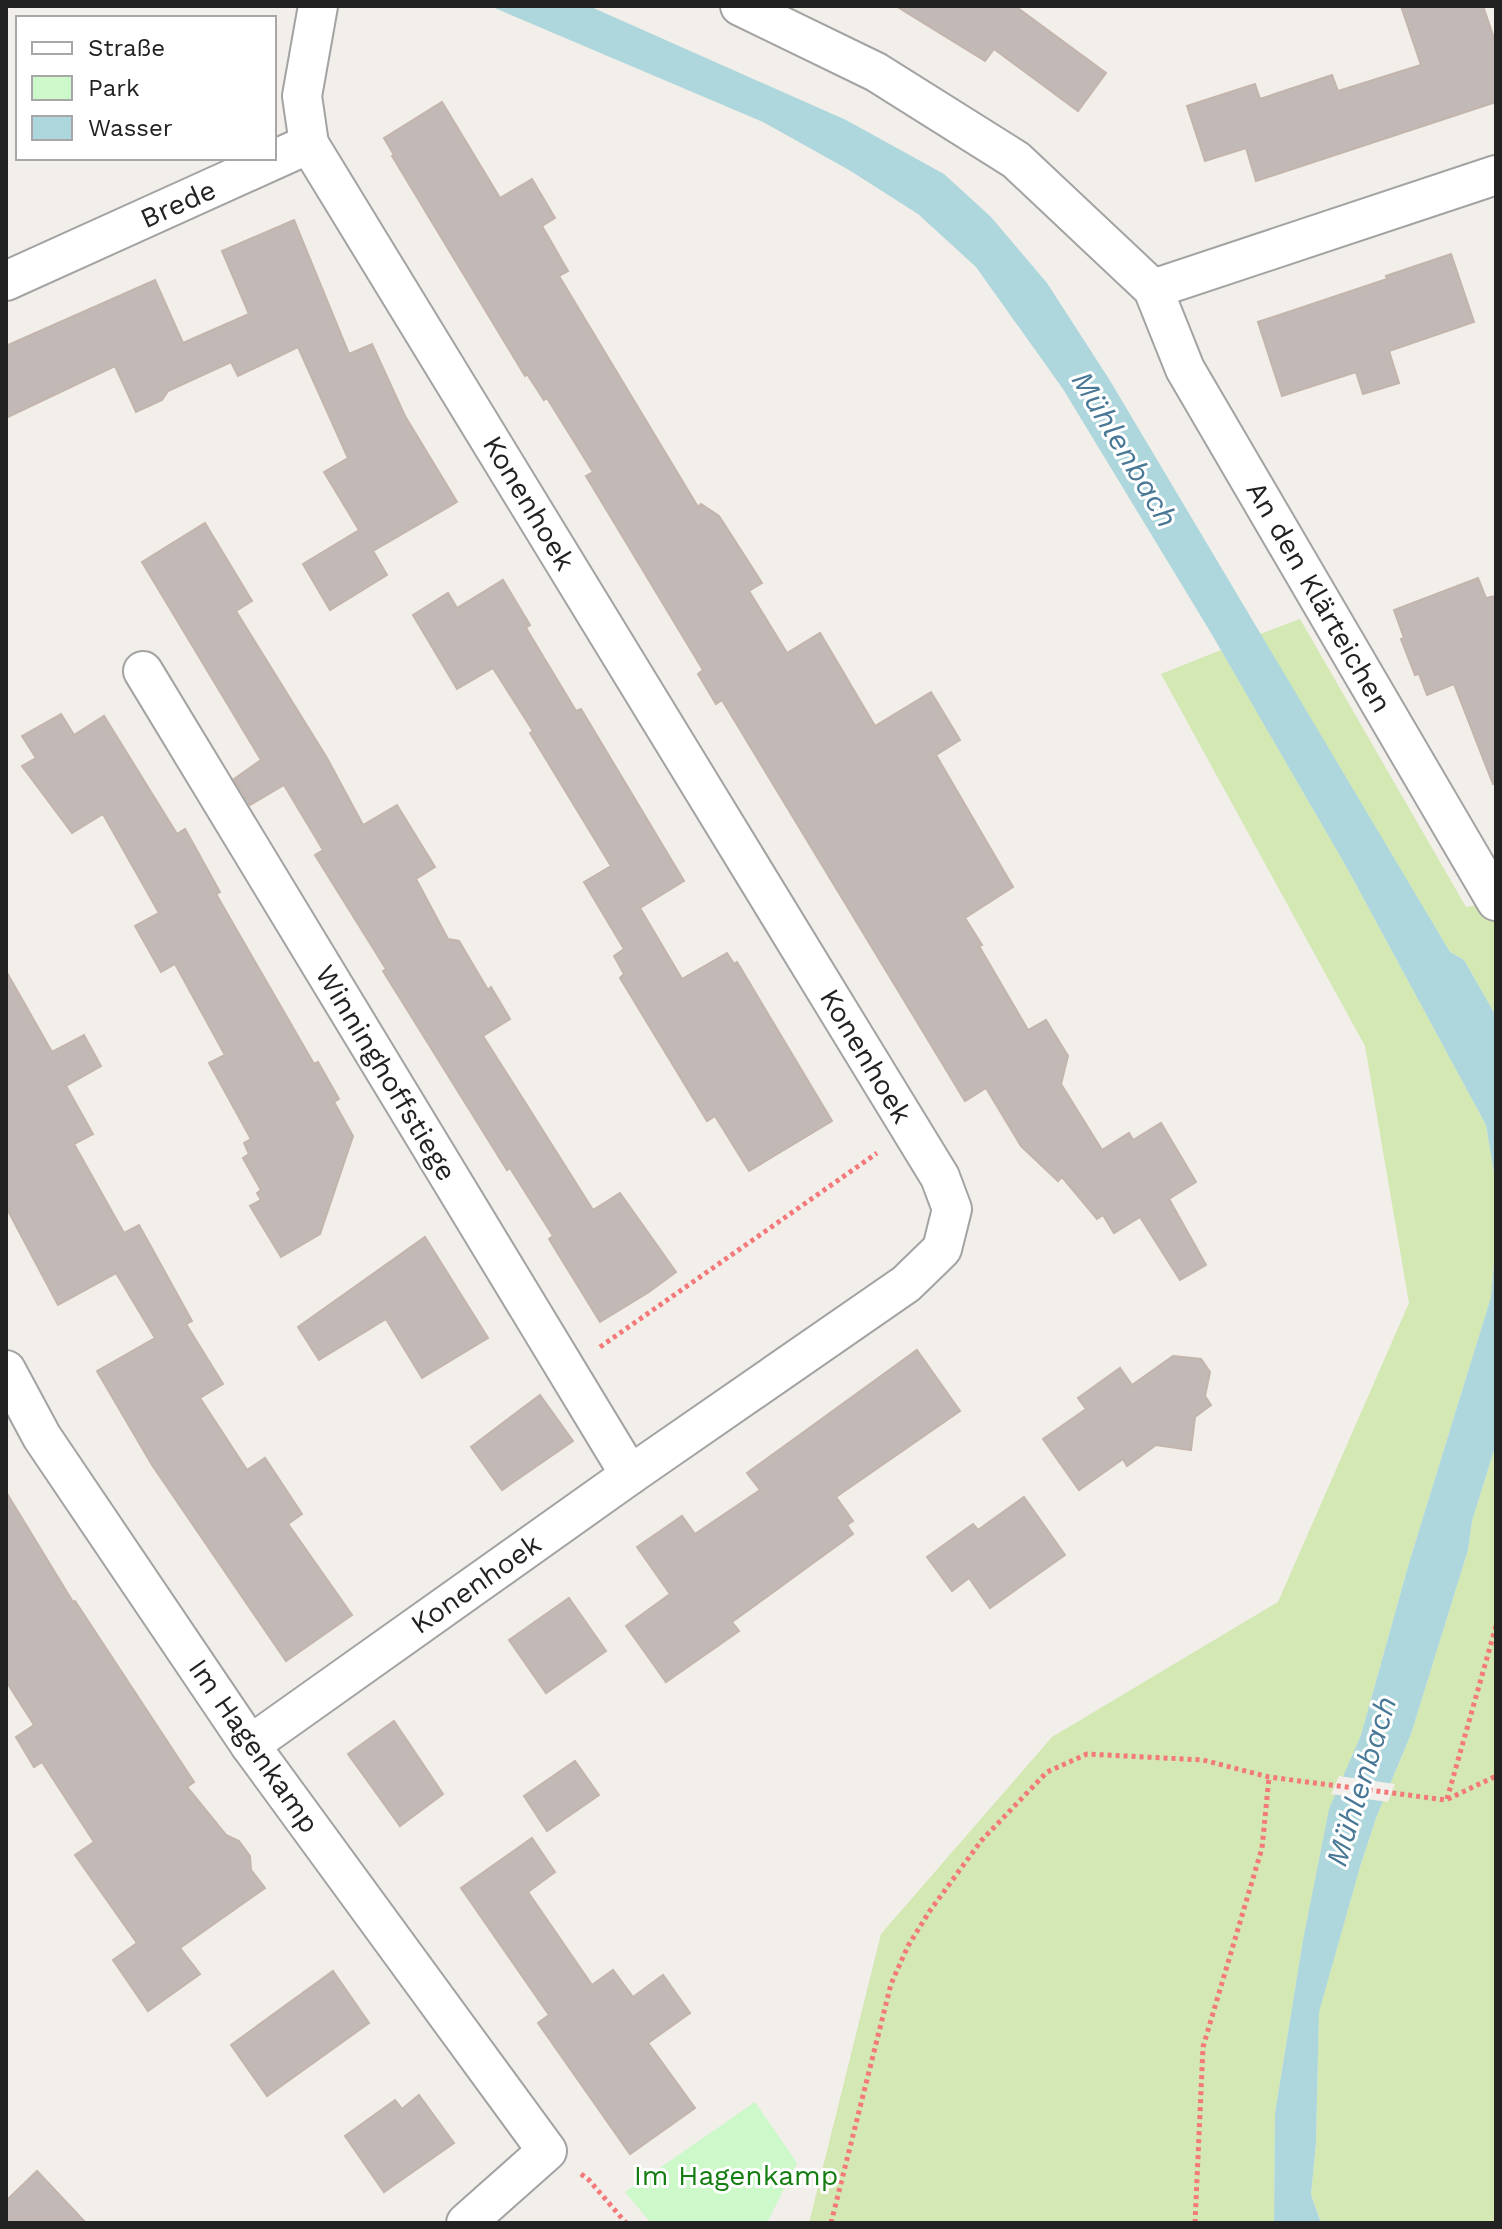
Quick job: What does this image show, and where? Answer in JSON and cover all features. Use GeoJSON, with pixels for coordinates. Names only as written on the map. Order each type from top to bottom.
{"type":"FeatureCollection","features":[{"type":"Feature","properties":{"kind":"street"},"geometry":{"type":"LineString","coordinates":[[309,144],[302,96],[318,6]]}},
{"type":"Feature","properties":{"kind":"street","name":"An den Klärteichen"},"geometry":{"type":"LineString","coordinates":[[740,6],[876,72],[1016,160],[1153,289],[1185,369],[1496,901]]}},
{"type":"Feature","properties":{"kind":"street","name":"Brede"},"geometry":{"type":"LineString","coordinates":[[276,159],[309,144]]}},
{"type":"Feature","properties":{"kind":"street","name":"Konenhoek"},"geometry":{"type":"LineString","coordinates":[[250,1745],[630,1475],[906,1284],[942,1249],[952,1209],[940,1177],[309,144]]}},
{"type":"Feature","properties":{"kind":"street","name":"Brede"},"geometry":{"type":"LineString","coordinates":[[6,281],[274,160]]}},
{"type":"Feature","properties":{"kind":"street"},"geometry":{"type":"LineString","coordinates":[[1153,289],[1496,175]]}},
{"type":"Feature","properties":{"kind":"street","name":"Winninghoffstiege"},"geometry":{"type":"LineString","coordinates":[[143,671],[630,1475]]}},
{"type":"Feature","properties":{"kind":"street","name":"Im Hagenkamp"},"geometry":{"type":"LineString","coordinates":[[6,1370],[42,1437],[250,1745],[547,2151]]}},
{"type":"Feature","properties":{"kind":"street"},"geometry":{"type":"LineString","coordinates":[[466,2223],[547,2151]]}},
{"type":"Feature","properties":{"kind":"path"},"geometry":{"type":"LineString","coordinates":[[566,1371],[911,1129]]}},
{"type":"Feature","properties":{"kind":"path"},"geometry":{"type":"LineString","coordinates":[[1446,1800],[1496,1626]]}},
{"type":"Feature","properties":{"kind":"path"},"geometry":{"type":"LineString","coordinates":[[831,2223],[891,1984],[908,1946],[981,1841],[1047,1772],[1087,1754],[1203,1760],[1269,1777],[1446,1800],[1496,1776]]}},
{"type":"Feature","properties":{"kind":"path"},"geometry":{"type":"LineString","coordinates":[[1195,2223],[1203,2047],[1262,1848],[1269,1777]]}},
{"type":"Feature","properties":{"kind":"path"},"geometry":{"type":"LineString","coordinates":[[547,2151],[589,2180],[626,2223]]}},
{"type":"Feature","properties":{"kind":"green space"},"geometry":{"type":"Polygon","coordinates":[[[1300,619],[1466,907],[1496,902],[1496,1016],[1464,960],[1450,952],[1260,634],[1300,619]]]}},
{"type":"Feature","properties":{"kind":"green space"},"geometry":{"type":"Polygon","coordinates":[[[1221,650],[1347,868],[1486,1125],[1496,1185],[1496,1241],[1491,1297],[1409,1563],[1361,1735],[1329,1810],[1303,1940],[1275,2113],[1274,2223],[809,2223],[881,1934],[1052,1737],[1278,1602],[1409,1303],[1365,1046],[1161,674],[1221,650]]]}},
{"type":"Feature","properties":{"kind":"green space"},"geometry":{"type":"Polygon","coordinates":[[[1496,1444],[1496,2223],[1321,2223],[1311,2195],[1316,2143],[1319,2011],[1376,1818],[1411,1734],[1468,1550],[1472,1521],[1496,1444]]]}},
{"type":"Feature","properties":{"kind":"green space","name":"Im Hagenkamp"},"geometry":{"type":"Polygon","coordinates":[[[755,2102],[797,2163],[767,2223],[651,2223],[625,2192],[755,2102]]]}},
{"type":"Feature","properties":{"kind":"water","name":"Mühlenbach"},"geometry":{"type":"Polygon","coordinates":[[[490,6],[589,6],[846,120],[944,174],[991,217],[1047,283],[1109,379],[1450,952],[1464,960],[1496,1016],[1496,1185],[1486,1125],[1347,868],[1211,633],[1063,389],[976,267],[918,214],[849,170],[763,122],[490,6]]]}},
{"type":"Feature","properties":{"kind":"water","name":"Mühlenbach"},"geometry":{"type":"Polygon","coordinates":[[[1496,1241],[1496,1444],[1472,1521],[1468,1550],[1411,1734],[1376,1818],[1319,2012],[1316,2143],[1311,2195],[1321,2223],[1274,2223],[1275,2113],[1303,1940],[1329,1809],[1361,1735],[1409,1563],[1491,1297],[1496,1241]]]}},
{"type":"Feature","properties":{"kind":"pier"},"geometry":{"type":"Polygon","coordinates":[[[1339,1776],[1395,1784],[1388,1802],[1331,1794],[1339,1776]]]}},
{"type":"Feature","properties":{"kind":"building"},"geometry":{"type":"Polygon","coordinates":[[[896,6],[1015,6],[1106,73],[1078,111],[994,49],[985,61],[896,6]]]}},
{"type":"Feature","properties":{"kind":"building"},"geometry":{"type":"Polygon","coordinates":[[[1401,6],[1483,6],[1496,44],[1496,102],[1256,181],[1246,148],[1205,161],[1187,106],[1255,84],[1260,99],[1332,75],[1338,91],[1421,65],[1401,6]]]}},
{"type":"Feature","properties":{"kind":"building"},"geometry":{"type":"Polygon","coordinates":[[[442,102],[500,198],[532,179],[555,218],[542,226],[568,271],[559,276],[698,507],[701,504],[719,516],[762,583],[749,591],[787,653],[820,633],[875,726],[931,692],[960,740],[936,755],[1013,887],[965,918],[1028,1030],[1046,1020],[1068,1056],[1061,1084],[1102,1150],[1129,1133],[1133,1140],[1161,1123],[1196,1182],[1169,1199],[1206,1265],[1180,1280],[1140,1217],[1114,1233],[1103,1215],[1097,1219],[1062,1177],[1058,1181],[1021,1146],[986,1088],[965,1101],[722,700],[716,704],[698,674],[703,670],[586,476],[593,472],[547,398],[544,400],[527,374],[525,376],[392,156],[384,138],[442,102]]]}},
{"type":"Feature","properties":{"kind":"building"},"geometry":{"type":"Polygon","coordinates":[[[294,220],[349,354],[372,344],[405,416],[457,502],[373,551],[387,575],[330,610],[303,564],[359,530],[324,472],[348,458],[298,347],[238,376],[231,362],[168,391],[162,400],[136,412],[115,366],[6,418],[6,346],[155,280],[183,343],[249,314],[222,251],[294,220]]]}},
{"type":"Feature","properties":{"kind":"building"},"geometry":{"type":"Polygon","coordinates":[[[1451,254],[1474,322],[1389,351],[1399,383],[1363,394],[1356,372],[1282,396],[1258,322],[1451,254]]]}},
{"type":"Feature","properties":{"kind":"building"},"geometry":{"type":"Polygon","coordinates":[[[205,523],[252,601],[236,611],[327,758],[363,825],[397,805],[435,867],[416,879],[448,939],[459,941],[488,990],[491,987],[510,1019],[483,1036],[593,1210],[620,1193],[676,1272],[600,1322],[549,1239],[553,1236],[510,1168],[507,1170],[383,971],[386,969],[315,855],[323,850],[284,785],[250,805],[234,779],[261,760],[142,562],[205,523]]]}},
{"type":"Feature","properties":{"kind":"building"},"geometry":{"type":"Polygon","coordinates":[[[1478,578],[1486,598],[1496,596],[1496,783],[1493,784],[1454,684],[1427,695],[1419,674],[1415,675],[1401,639],[1404,638],[1394,610],[1478,578]]]}},
{"type":"Feature","properties":{"kind":"building"},"geometry":{"type":"Polygon","coordinates":[[[503,580],[530,625],[526,628],[576,711],[581,709],[684,881],[640,908],[682,979],[727,953],[734,964],[737,962],[832,1121],[749,1171],[715,1116],[707,1121],[620,978],[624,974],[614,956],[624,949],[584,882],[611,866],[530,733],[533,731],[493,668],[457,689],[413,615],[448,593],[457,608],[503,580]]]}},
{"type":"Feature","properties":{"kind":"building"},"geometry":{"type":"Polygon","coordinates":[[[61,714],[74,735],[104,716],[177,834],[185,829],[220,892],[216,894],[314,1064],[318,1062],[339,1099],[334,1102],[353,1136],[320,1234],[281,1257],[250,1206],[261,1200],[257,1193],[261,1190],[243,1158],[249,1154],[244,1143],[251,1139],[209,1063],[225,1055],[175,964],[161,972],[135,926],[159,913],[103,814],[72,833],[22,766],[36,758],[22,736],[61,714]]]}},
{"type":"Feature","properties":{"kind":"building"},"geometry":{"type":"Polygon","coordinates":[[[6,971],[52,1052],[84,1035],[101,1066],[66,1086],[93,1134],[74,1144],[124,1233],[139,1225],[192,1321],[186,1324],[223,1384],[200,1398],[247,1470],[265,1458],[302,1514],[288,1524],[352,1615],[286,1661],[152,1465],[97,1371],[155,1338],[116,1273],[58,1305],[6,1207],[6,971]]]}},
{"type":"Feature","properties":{"kind":"building"},"geometry":{"type":"Polygon","coordinates":[[[425,1237],[488,1338],[422,1378],[386,1319],[319,1360],[298,1327],[425,1237]]]}},
{"type":"Feature","properties":{"kind":"building"},"geometry":{"type":"Polygon","coordinates":[[[917,1350],[960,1411],[836,1497],[853,1521],[847,1525],[853,1534],[732,1622],[739,1631],[666,1682],[626,1626],[670,1594],[637,1547],[682,1516],[695,1534],[760,1490],[747,1473],[917,1350]]]}},
{"type":"Feature","properties":{"kind":"building"},"geometry":{"type":"Polygon","coordinates":[[[1173,1356],[1201,1359],[1210,1372],[1205,1396],[1211,1405],[1195,1417],[1191,1450],[1156,1445],[1127,1466],[1123,1459],[1079,1490],[1043,1439],[1086,1409],[1078,1398],[1120,1368],[1132,1385],[1173,1356]]]}},
{"type":"Feature","properties":{"kind":"building"},"geometry":{"type":"Polygon","coordinates":[[[540,1395],[573,1441],[502,1490],[471,1447],[540,1395]]]}},
{"type":"Feature","properties":{"kind":"building"},"geometry":{"type":"Polygon","coordinates":[[[6,1492],[73,1602],[194,1782],[187,1787],[226,1835],[239,1841],[250,1856],[251,1870],[265,1888],[180,1948],[200,1974],[148,2011],[113,1960],[137,1943],[75,1855],[94,1842],[42,1762],[34,1767],[16,1737],[34,1725],[6,1681],[6,1492]]]}},
{"type":"Feature","properties":{"kind":"building"},"geometry":{"type":"Polygon","coordinates":[[[1024,1497],[1065,1555],[990,1608],[969,1578],[952,1591],[927,1557],[973,1524],[978,1530],[1024,1497]]]}},
{"type":"Feature","properties":{"kind":"building"},"geometry":{"type":"Polygon","coordinates":[[[569,1598],[606,1651],[546,1693],[509,1640],[569,1598]]]}},
{"type":"Feature","properties":{"kind":"building"},"geometry":{"type":"Polygon","coordinates":[[[394,1721],[443,1794],[400,1826],[348,1754],[394,1721]]]}},
{"type":"Feature","properties":{"kind":"building"},"geometry":{"type":"Polygon","coordinates":[[[575,1761],[599,1795],[547,1831],[524,1796],[575,1761]]]}},
{"type":"Feature","properties":{"kind":"building"},"geometry":{"type":"Polygon","coordinates":[[[532,1838],[555,1872],[528,1892],[592,1985],[613,1970],[633,1997],[663,1975],[690,2013],[648,2043],[695,2108],[630,2154],[538,2023],[549,2015],[461,1888],[532,1838]]]}},
{"type":"Feature","properties":{"kind":"building"},"geometry":{"type":"Polygon","coordinates":[[[333,1971],[369,2023],[267,2096],[231,2045],[333,1971]]]}},
{"type":"Feature","properties":{"kind":"building"},"geometry":{"type":"Polygon","coordinates":[[[419,2095],[454,2143],[384,2192],[345,2136],[395,2100],[402,2109],[419,2095]]]}},
{"type":"Feature","properties":{"kind":"building"},"geometry":{"type":"Polygon","coordinates":[[[37,2171],[86,2223],[6,2223],[6,2201],[37,2171]]]}}]}
